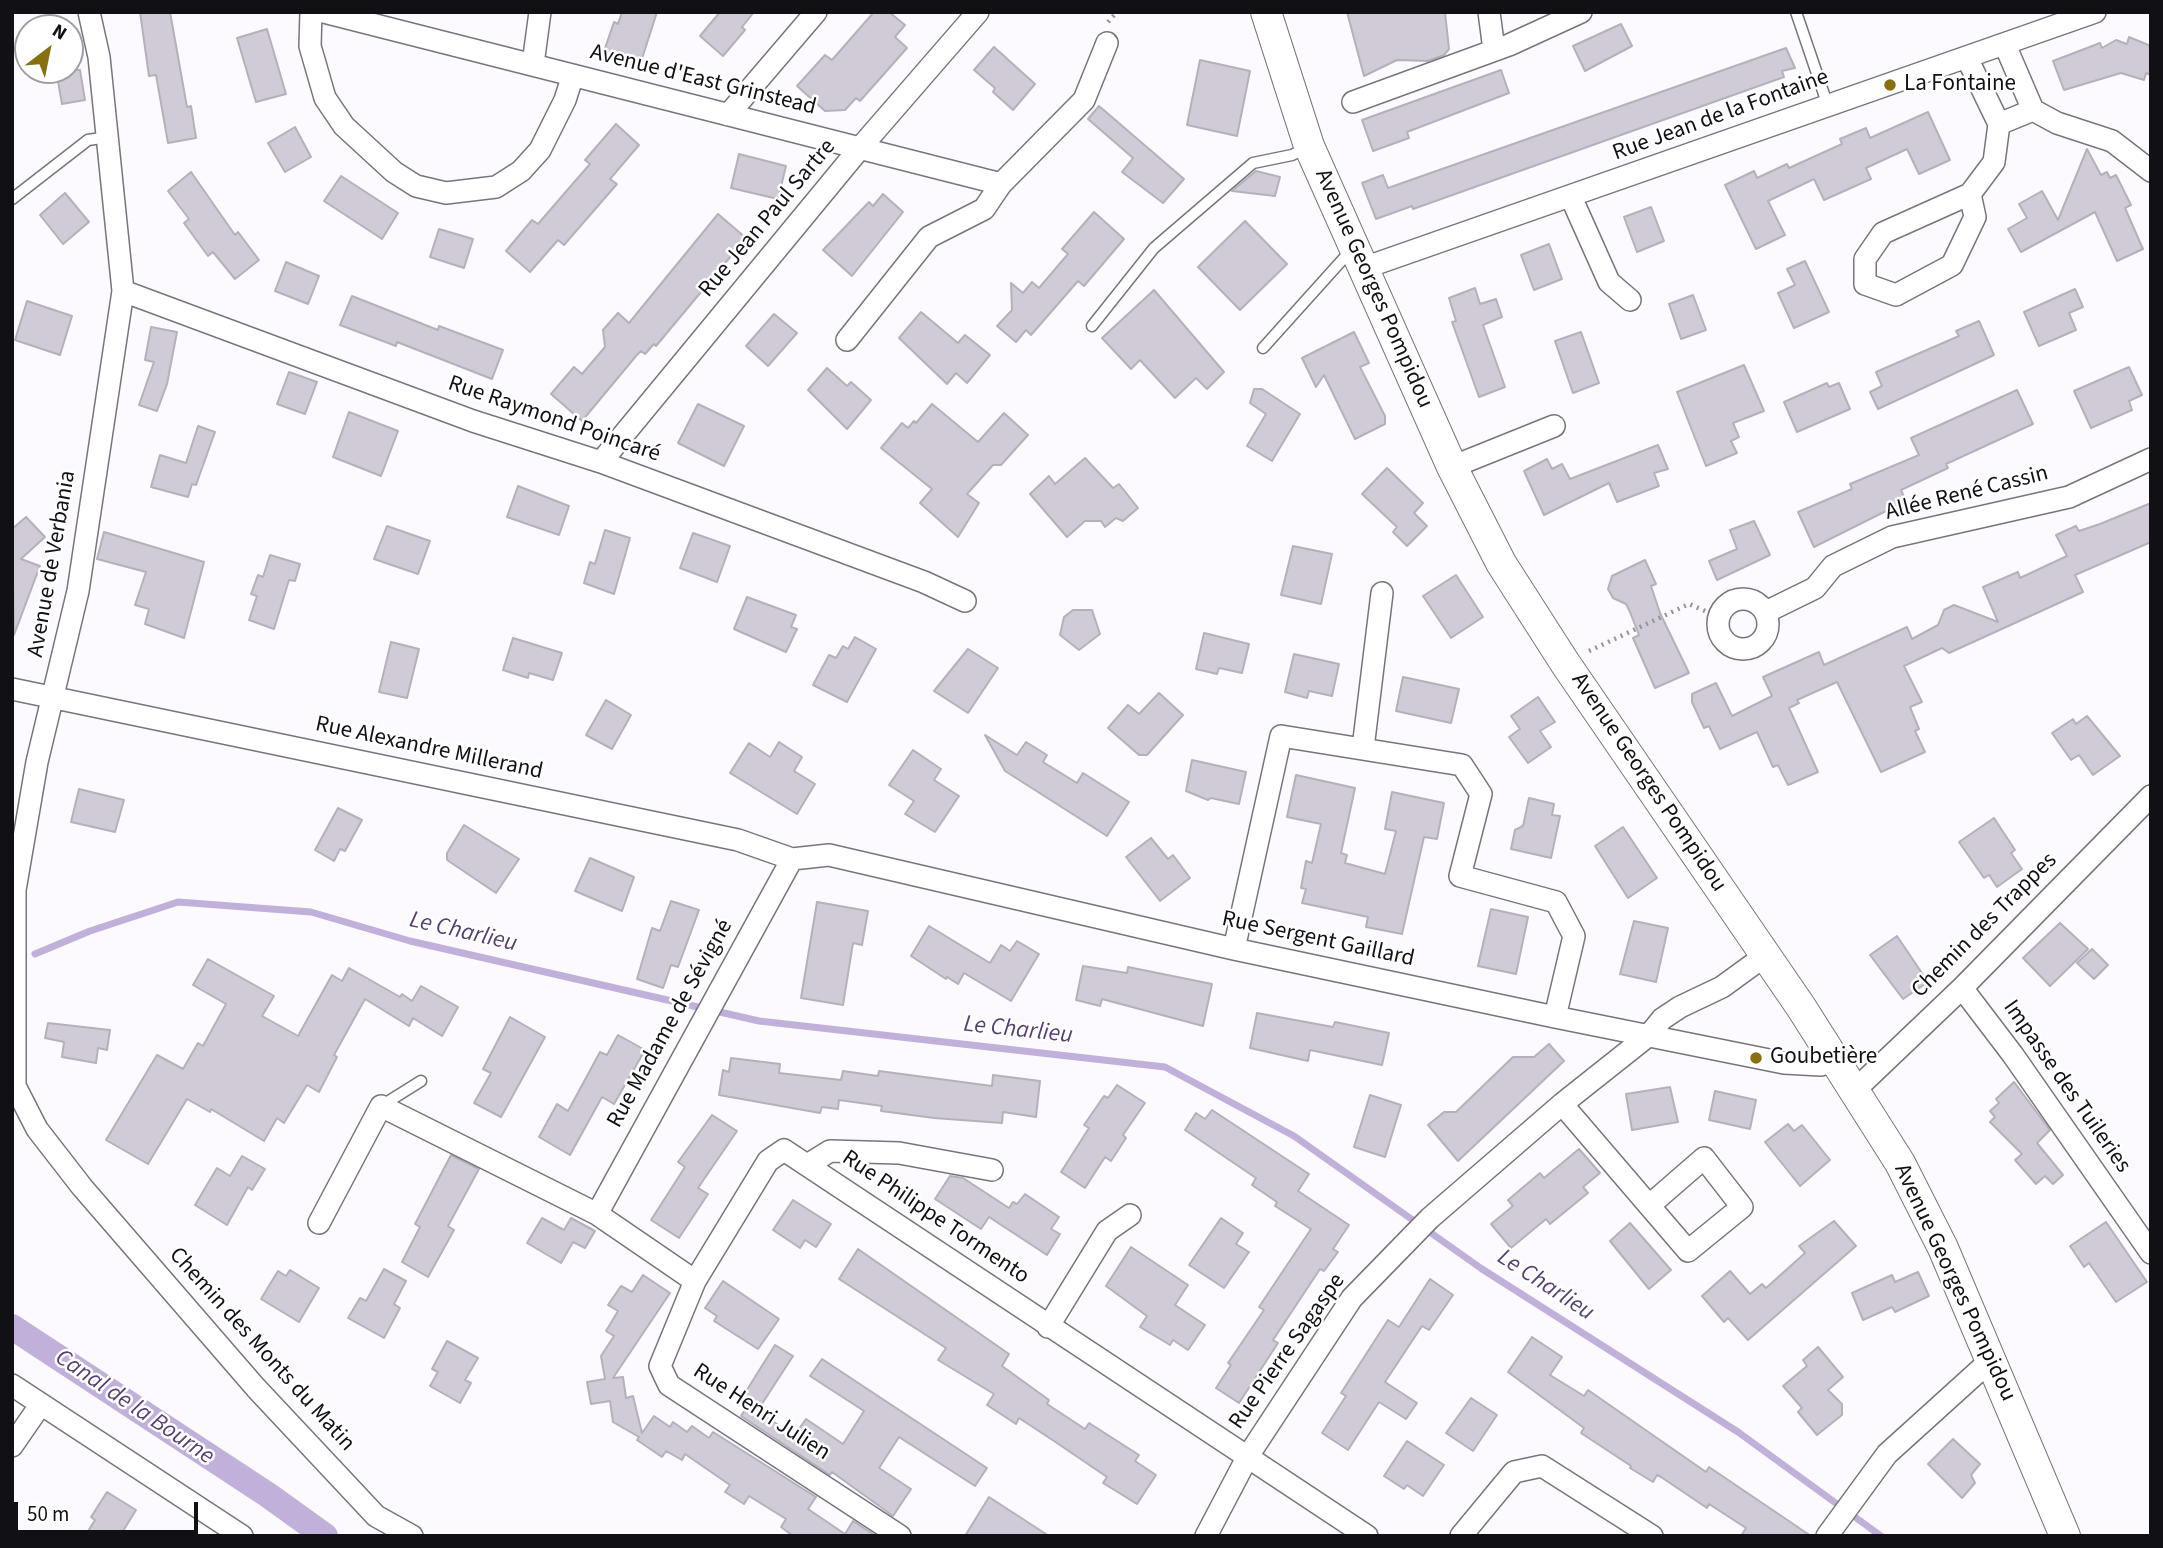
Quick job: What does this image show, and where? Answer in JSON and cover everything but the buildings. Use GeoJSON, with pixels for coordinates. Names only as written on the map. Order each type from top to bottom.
{"type":"FeatureCollection","features":[{"type":"Feature","properties":{"kind":"main road","name":"Avenue Georges Pompidou"},"geometry":{"type":"LineString","coordinates":[[1266,12],[1309,146],[1452,467],[1502,563],[1565,663],[1766,955],[1900,1163],[1943,1248],[2065,1536]]}},
{"type":"Feature","properties":{"kind":"street","name":"Avenue de Verbania"},"geometry":{"type":"LineString","coordinates":[[82,1187],[37,1129],[15,1086],[15,890],[37,762],[78,591],[123,291],[99,57],[89,12]]}},
{"type":"Feature","properties":{"kind":"street","name":"Avenue d'East Grinstead"},"geometry":{"type":"LineString","coordinates":[[311,12],[310,46],[325,98],[344,126],[394,172],[416,186],[446,193],[496,187],[521,171],[540,150],[565,100],[573,75]]}},
{"type":"Feature","properties":{"kind":"street","name":"Avenue d'East Grinstead"},"geometry":{"type":"LineString","coordinates":[[324,12],[1001,184]]}},
{"type":"Feature","properties":{"kind":"street"},"geometry":{"type":"LineString","coordinates":[[533,64],[540,12]]}},
{"type":"Feature","properties":{"kind":"street"},"geometry":{"type":"LineString","coordinates":[[728,115],[816,12]]}},
{"type":"Feature","properties":{"kind":"street","name":"Rue Jean Paul Sartre"},"geometry":{"type":"LineString","coordinates":[[601,462],[860,148],[978,12]]}},
{"type":"Feature","properties":{"kind":"street"},"geometry":{"type":"LineString","coordinates":[[1489,12],[1494,50]]}},
{"type":"Feature","properties":{"kind":"street"},"geometry":{"type":"LineString","coordinates":[[1353,102],[1494,50],[1581,12]]}},
{"type":"Feature","properties":{"kind":"street","name":"Rue Jean de la Fontaine"},"geometry":{"type":"LineString","coordinates":[[1360,260],[1571,197],[2095,12]]}},
{"type":"Feature","properties":{"kind":"street"},"geometry":{"type":"LineString","coordinates":[[847,340],[929,237],[984,209],[1001,184],[1083,100],[1107,43]]}},
{"type":"Feature","properties":{"kind":"street"},"geometry":{"type":"LineString","coordinates":[[2005,45],[2032,110],[2057,122],[2112,141],[2151,171]]}},
{"type":"Feature","properties":{"kind":"street"},"geometry":{"type":"LineString","coordinates":[[1967,58],[1999,124],[1994,162],[1970,194],[1883,233],[1865,258],[1865,284],[1896,295],[1952,265],[1975,217],[1970,194]]}},
{"type":"Feature","properties":{"kind":"street"},"geometry":{"type":"LineString","coordinates":[[1999,124],[2032,110]]}},
{"type":"Feature","properties":{"kind":"street"},"geometry":{"type":"LineString","coordinates":[[1571,197],[1609,282],[1630,300]]}},
{"type":"Feature","properties":{"kind":"street","name":"Rue Raymond Poincaré"},"geometry":{"type":"LineString","coordinates":[[123,291],[473,421],[601,462],[924,582],[965,601]]}},
{"type":"Feature","properties":{"kind":"street"},"geometry":{"type":"LineString","coordinates":[[1452,467],[1554,426]]}},
{"type":"Feature","properties":{"kind":"street","name":"Allée René Cassin"},"geometry":{"type":"LineString","coordinates":[[1766,612],[1815,588],[1833,566],[1892,537],[2003,509],[2069,497],[2151,459]]}},
{"type":"Feature","properties":{"kind":"street"},"geometry":{"type":"LineString","coordinates":[[1363,748],[1382,593]]}},
{"type":"Feature","properties":{"kind":"street"},"geometry":{"type":"LineString","coordinates":[[1740,598],[1759,604],[1766,612],[1768,631],[1764,640],[1746,650],[1728,645],[1718,627],[1719,617],[1731,602],[1740,598]]}},
{"type":"Feature","properties":{"kind":"street","name":"Rue Alexandre Millerand"},"geometry":{"type":"LineString","coordinates":[[12,689],[738,840],[792,859]]}},
{"type":"Feature","properties":{"kind":"street"},"geometry":{"type":"LineString","coordinates":[[1234,949],[1281,736],[1462,765],[1481,794],[1460,876],[1556,902],[1574,936],[1555,1017]]}},
{"type":"Feature","properties":{"kind":"street","name":"Chemin des Trappes"},"geometry":{"type":"LineString","coordinates":[[1855,1090],[1962,988],[2151,796]]}},
{"type":"Feature","properties":{"kind":"street","name":"Rue Sergent Gaillard"},"geometry":{"type":"LineString","coordinates":[[792,859],[828,855],[1234,949],[1784,1063],[1821,1065],[1834,1059]]}},
{"type":"Feature","properties":{"kind":"street","name":"Rue Madame de Sévigné"},"geometry":{"type":"LineString","coordinates":[[597,1214],[792,859]]}},
{"type":"Feature","properties":{"kind":"street","name":"Rue Pierre Sagaspe"},"geometry":{"type":"LineString","coordinates":[[1206,1536],[1248,1456],[1352,1298],[1404,1244],[1430,1218],[1562,1104],[1649,1035],[1679,1007],[1722,987],[1766,955]]}},
{"type":"Feature","properties":{"kind":"street","name":"Impasse des Tuileries"},"geometry":{"type":"LineString","coordinates":[[1962,988],[2013,1055],[2151,1253]]}},
{"type":"Feature","properties":{"kind":"street"},"geometry":{"type":"LineString","coordinates":[[1562,1104],[1651,1204]]}},
{"type":"Feature","properties":{"kind":"street"},"geometry":{"type":"LineString","coordinates":[[319,1223],[381,1106],[597,1214],[695,1281]]}},
{"type":"Feature","properties":{"kind":"street","name":"Rue Henri Julien"},"geometry":{"type":"LineString","coordinates":[[809,1164],[784,1150],[768,1161],[695,1281],[660,1366],[669,1385],[900,1536]]}},
{"type":"Feature","properties":{"kind":"street","name":"Rue Philippe Tormento"},"geometry":{"type":"LineString","coordinates":[[992,1170],[899,1153],[830,1152],[809,1164],[1048,1326],[1367,1536]]}},
{"type":"Feature","properties":{"kind":"street","name":"Chemin des Monts du Matin"},"geometry":{"type":"LineString","coordinates":[[82,1187],[256,1388],[376,1516],[412,1536]]}},
{"type":"Feature","properties":{"kind":"street"},"geometry":{"type":"LineString","coordinates":[[1048,1326],[1107,1231],[1130,1214]]}},
{"type":"Feature","properties":{"kind":"street"},"geometry":{"type":"LineString","coordinates":[[1832,1529],[1887,1454],[1992,1359]]}},
{"type":"Feature","properties":{"kind":"street"},"geometry":{"type":"LineString","coordinates":[[12,1385],[242,1536]]}},
{"type":"Feature","properties":{"kind":"street"},"geometry":{"type":"LineString","coordinates":[[12,1446],[41,1404]]}},
{"type":"Feature","properties":{"kind":"street"},"geometry":{"type":"LineString","coordinates":[[1461,1536],[1514,1472],[1542,1466],[1652,1536]]}},
{"type":"Feature","properties":{"kind":"lane"},"geometry":{"type":"LineString","coordinates":[[1796,12],[1828,106]]}},
{"type":"Feature","properties":{"kind":"lane"},"geometry":{"type":"LineString","coordinates":[[12,199],[88,140],[108,138]]}},
{"type":"Feature","properties":{"kind":"lane"},"geometry":{"type":"LineString","coordinates":[[1093,326],[1154,248],[1253,163],[1292,155],[1309,146]]}},
{"type":"Feature","properties":{"kind":"lane"},"geometry":{"type":"LineString","coordinates":[[1263,348],[1344,258],[1360,260]]}},
{"type":"Feature","properties":{"kind":"lane"},"geometry":{"type":"LineString","coordinates":[[381,1106],[421,1081]]}},
{"type":"Feature","properties":{"kind":"path"},"geometry":{"type":"LineString","coordinates":[[1565,663],[1689,604],[1719,617]]}},
{"type":"Feature","properties":{"kind":"waterway","name":"Le Charlieu"},"geometry":{"type":"LineString","coordinates":[[35,954],[90,931],[178,902],[311,912],[410,941],[759,1021],[1165,1067],[1294,1136],[1482,1269],[1738,1432],[1881,1536]]}},
{"type":"Feature","properties":{"kind":"waterway","name":"Canal de la Bourne"},"geometry":{"type":"LineString","coordinates":[[12,1327],[268,1495],[325,1536]]}},
{"type":"Feature","properties":{"kind":"place","name":"La Fontaine"},"geometry":{"type":"Point","coordinates":[1890,85]}},
{"type":"Feature","properties":{"kind":"place","name":"Goubetière"},"geometry":{"type":"Point","coordinates":[1756,1058]}}]}
